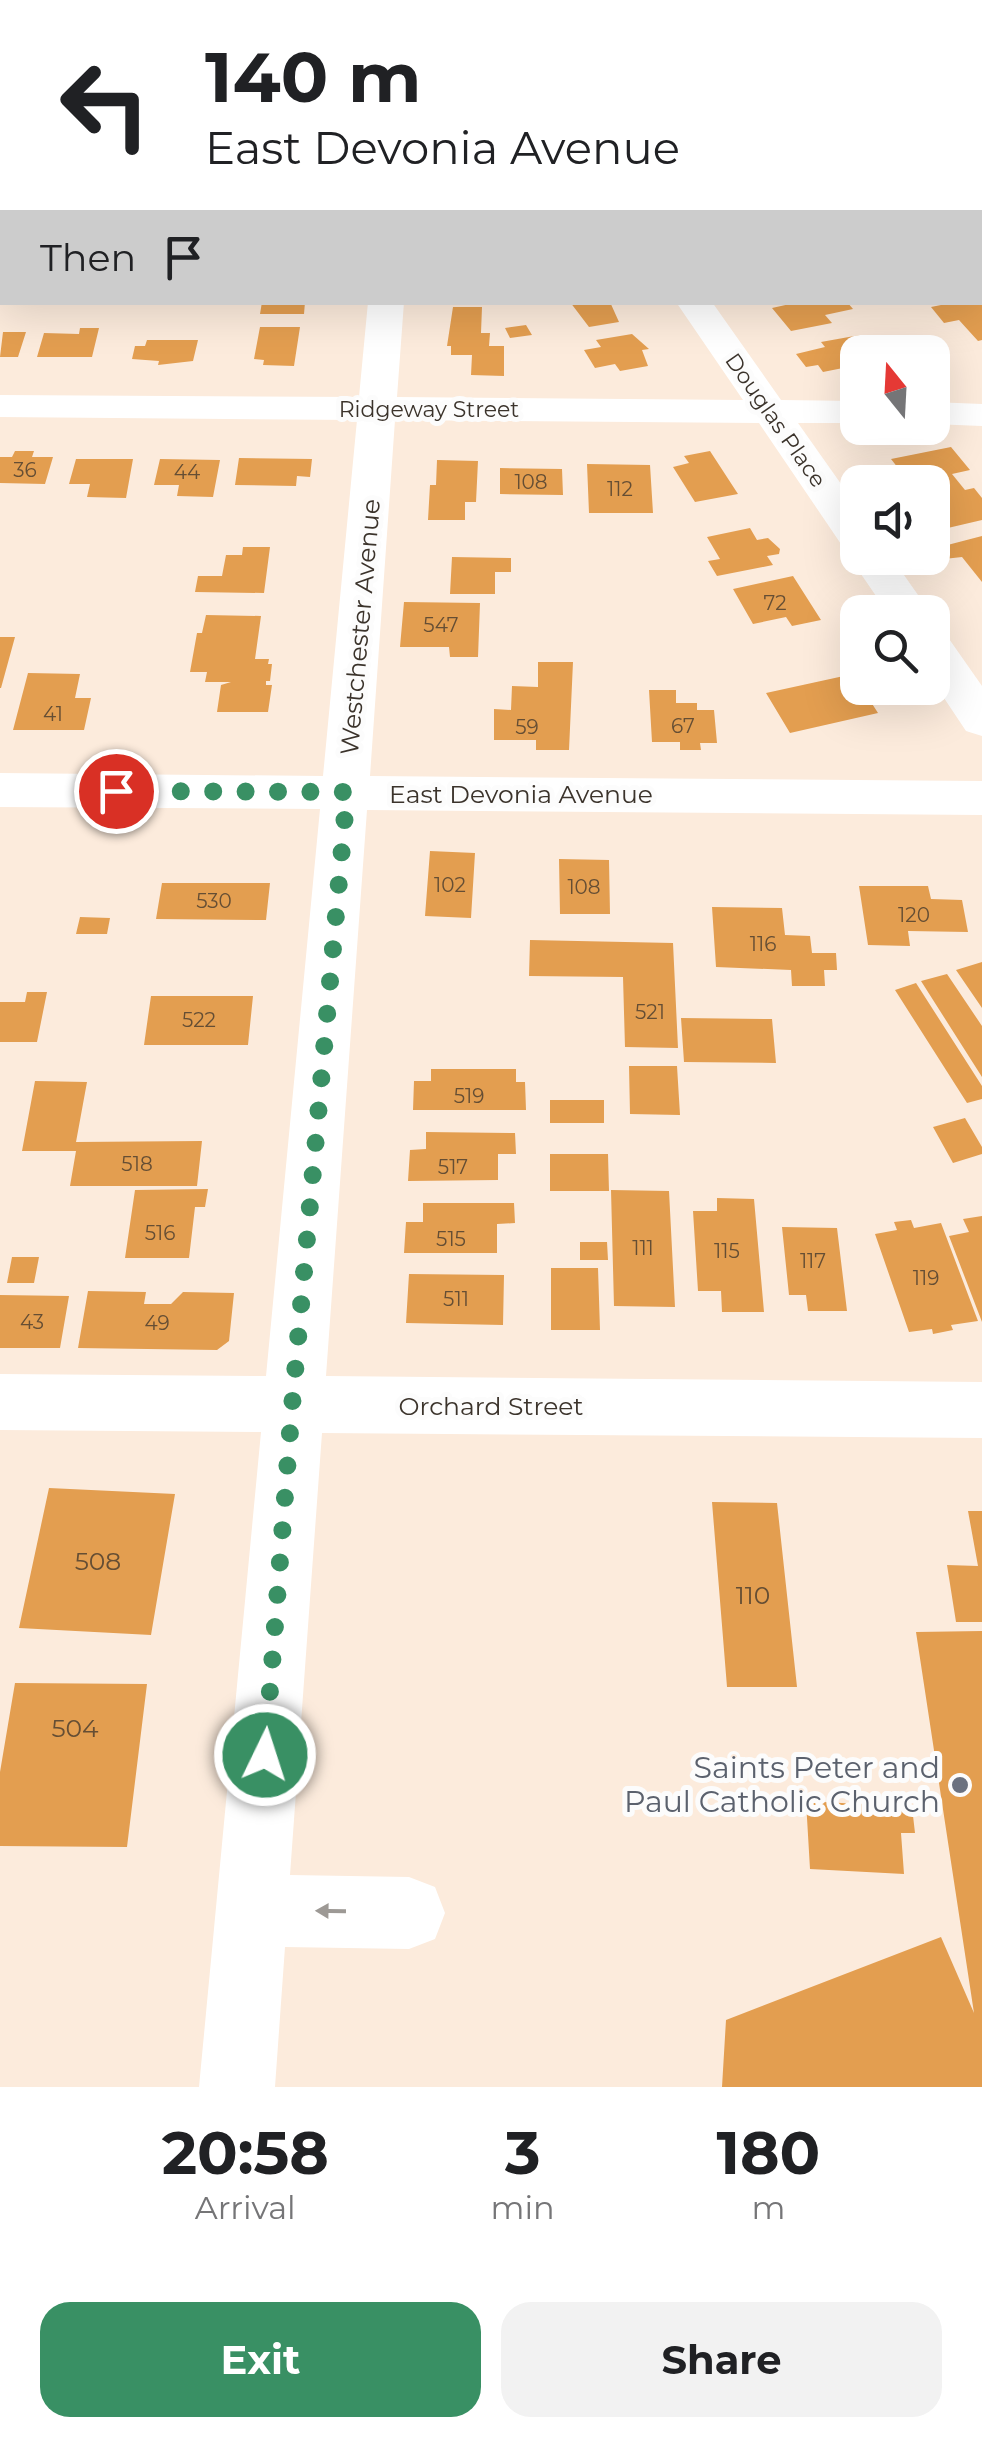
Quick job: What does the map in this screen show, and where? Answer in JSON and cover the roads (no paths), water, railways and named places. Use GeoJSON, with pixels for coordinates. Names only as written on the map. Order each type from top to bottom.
{"type":"FeatureCollection","features":[{"type":"Feature","properties":{"kind":"street","name":"Westchester Avenue"},"geometry":{"type":"LineString","coordinates":[[236,2087],[386,305]]}},
{"type":"Feature","properties":{"kind":"street","name":"Douglas Place"},"geometry":{"type":"LineString","coordinates":[[696,305],[840,512]]}},
{"type":"Feature","properties":{"kind":"street","name":"Ridgeway Street"},"geometry":{"type":"LineString","coordinates":[[0,406],[840,412]]}},
{"type":"Feature","properties":{"kind":"street"},"geometry":{"type":"LineString","coordinates":[[950,414],[982,415]]}},
{"type":"Feature","properties":{"kind":"street"},"geometry":{"type":"LineString","coordinates":[[950,673],[982,720]]}},
{"type":"Feature","properties":{"kind":"street","name":"East Devonia Avenue"},"geometry":{"type":"LineString","coordinates":[[0,790],[982,798]]}},
{"type":"Feature","properties":{"kind":"street","name":"Orchard Street"},"geometry":{"type":"LineString","coordinates":[[0,1402],[982,1410]]}},
{"type":"Feature","properties":{"kind":"street"},"geometry":{"type":"LineString","coordinates":[[253,1910],[409,1913]]}},
{"type":"Feature","properties":{"kind":"place","name":"Saints Peter and Paul Catholic Church"},"geometry":{"type":"Point","coordinates":[960,1785]}}]}
